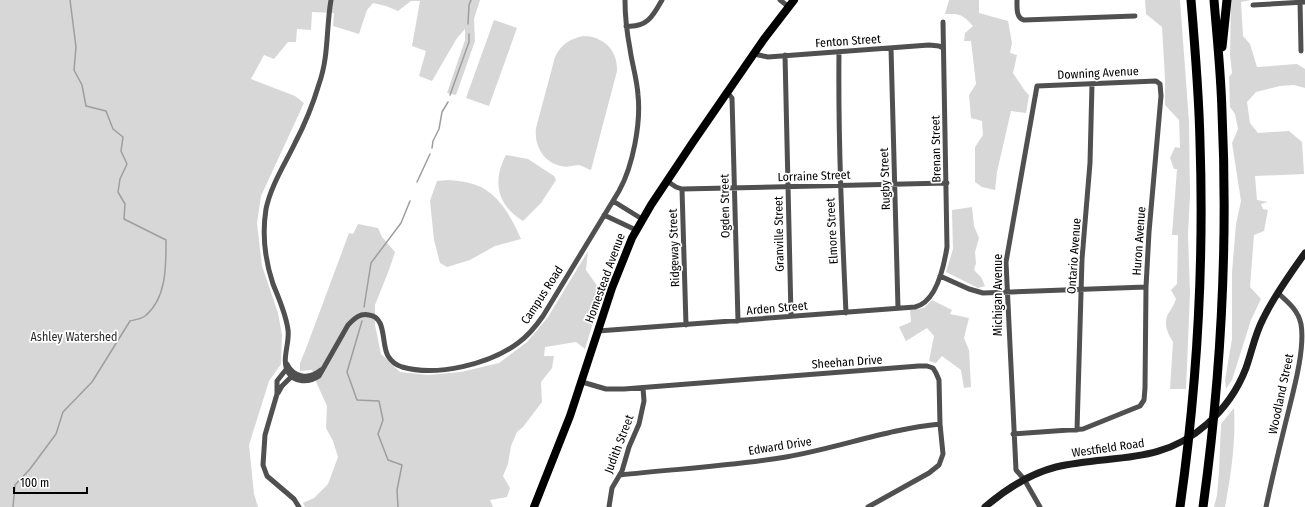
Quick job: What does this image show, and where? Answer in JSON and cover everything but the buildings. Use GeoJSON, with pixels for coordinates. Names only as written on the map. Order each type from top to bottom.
{"type":"FeatureCollection","features":[{"type":"Feature","properties":{"kind":"highway"},"geometry":{"type":"LineString","coordinates":[[1180,507],[1194,385],[1198,325],[1201,204],[1198,93],[1191,0]]}},
{"type":"Feature","properties":{"kind":"highway"},"geometry":{"type":"LineString","coordinates":[[1203,507],[1211,442],[1215,392],[1223,252],[1222,113],[1220,66],[1214,0]]}},
{"type":"Feature","properties":{"kind":"highway"},"geometry":{"type":"LineString","coordinates":[[1220,66],[1227,0]]}},
{"type":"Feature","properties":{"kind":"main road","name":"Homestead Avenue"},"geometry":{"type":"LineString","coordinates":[[534,507],[582,382],[622,262],[636,230],[727,92],[794,0]]}},
{"type":"Feature","properties":{"kind":"main road","name":"Westfield Road"},"geometry":{"type":"LineString","coordinates":[[985,507],[1008,489],[1024,479],[1041,472],[1061,466],[1137,457],[1153,453],[1171,447],[1197,432],[1221,410],[1236,390],[1262,320],[1305,253]]}},
{"type":"Feature","properties":{"kind":"street"},"geometry":{"type":"LineString","coordinates":[[277,394],[282,386],[293,375],[287,371],[285,361],[289,342],[288,329],[267,260],[264,231],[266,210],[273,187],[300,133],[320,84],[326,57],[330,0]]}},
{"type":"Feature","properties":{"kind":"street","name":"Campus Road"},"geometry":{"type":"LineString","coordinates":[[293,375],[307,377],[313,376],[324,368],[348,325],[354,318],[363,314],[373,316],[378,319],[388,356],[397,364],[408,368],[426,370],[462,366],[488,360],[520,342],[537,324],[613,201],[623,184],[628,170],[638,117],[637,88],[629,49],[624,0]]}},
{"type":"Feature","properties":{"kind":"street"},"geometry":{"type":"LineString","coordinates":[[626,26],[638,26],[646,22],[653,16],[662,0]]}},
{"type":"Feature","properties":{"kind":"street"},"geometry":{"type":"LineString","coordinates":[[780,0],[789,7]]}},
{"type":"Feature","properties":{"kind":"street"},"geometry":{"type":"LineString","coordinates":[[1017,0],[1017,12],[1020,19],[1030,21],[1136,16]]}},
{"type":"Feature","properties":{"kind":"street"},"geometry":{"type":"LineString","coordinates":[[1253,5],[1302,2],[1301,51]]}},
{"type":"Feature","properties":{"kind":"street","name":"Brenan Street"},"geometry":{"type":"LineString","coordinates":[[940,276],[947,247],[943,22]]}},
{"type":"Feature","properties":{"kind":"street","name":"Fenton Street"},"geometry":{"type":"LineString","coordinates":[[754,54],[768,56],[934,45],[943,48]]}},
{"type":"Feature","properties":{"kind":"street","name":"Rugby Street"},"geometry":{"type":"LineString","coordinates":[[891,48],[898,308]]}},
{"type":"Feature","properties":{"kind":"street","name":"Elmore Street"},"geometry":{"type":"LineString","coordinates":[[839,52],[840,185],[846,312]]}},
{"type":"Feature","properties":{"kind":"street","name":"Granville Street"},"geometry":{"type":"LineString","coordinates":[[785,55],[791,316]]}},
{"type":"Feature","properties":{"kind":"street","name":"Downing Avenue"},"geometry":{"type":"LineString","coordinates":[[1037,86],[1152,81],[1159,82]]}},
{"type":"Feature","properties":{"kind":"street","name":"Huron Avenue"},"geometry":{"type":"LineString","coordinates":[[1077,430],[1083,429],[1140,406],[1144,402],[1146,287],[1149,232],[1161,96],[1159,82]]}},
{"type":"Feature","properties":{"kind":"street","name":"Ontario Avenue"},"geometry":{"type":"LineString","coordinates":[[1077,430],[1082,259],[1090,164],[1092,84]]}},
{"type":"Feature","properties":{"kind":"street","name":"Michigan Avenue"},"geometry":{"type":"LineString","coordinates":[[1037,86],[1006,262],[1013,434],[1016,470],[1024,479],[1040,507]]}},
{"type":"Feature","properties":{"kind":"street","name":"Ogden Street"},"geometry":{"type":"LineString","coordinates":[[727,92],[732,98],[738,321]]}},
{"type":"Feature","properties":{"kind":"street"},"geometry":{"type":"LineString","coordinates":[[667,181],[682,189]]}},
{"type":"Feature","properties":{"kind":"street","name":"Lorraine Street"},"geometry":{"type":"LineString","coordinates":[[682,189],[947,183]]}},
{"type":"Feature","properties":{"kind":"street","name":"Ridgeway Street"},"geometry":{"type":"LineString","coordinates":[[682,189],[686,325]]}},
{"type":"Feature","properties":{"kind":"street"},"geometry":{"type":"LineString","coordinates":[[613,201],[642,219]]}},
{"type":"Feature","properties":{"kind":"street"},"geometry":{"type":"LineString","coordinates":[[604,215],[636,230]]}},
{"type":"Feature","properties":{"kind":"street"},"geometry":{"type":"LineString","coordinates":[[940,276],[980,293],[1146,287]]}},
{"type":"Feature","properties":{"kind":"street","name":"Arden Street"},"geometry":{"type":"LineString","coordinates":[[598,331],[917,307],[926,303],[932,295],[940,276]]}},
{"type":"Feature","properties":{"kind":"street","name":"Woodland Street"},"geometry":{"type":"LineString","coordinates":[[1266,507],[1295,384],[1302,339],[1301,324],[1298,315],[1292,306],[1278,293]]}},
{"type":"Feature","properties":{"kind":"street","name":"Sheehan Drive"},"geometry":{"type":"LineString","coordinates":[[582,382],[610,389],[643,388],[928,366],[935,370],[939,380],[940,424],[943,454],[940,465],[929,473],[868,507]]}},
{"type":"Feature","properties":{"kind":"street"},"geometry":{"type":"LineString","coordinates":[[287,367],[277,381],[277,394],[266,435],[263,465],[267,476],[294,499],[299,507]]}},
{"type":"Feature","properties":{"kind":"street","name":"Judith Street"},"geometry":{"type":"LineString","coordinates":[[609,507],[612,488],[625,464],[629,447],[639,424],[644,401],[643,388]]}},
{"type":"Feature","properties":{"kind":"street","name":"Edward Drive"},"geometry":{"type":"LineString","coordinates":[[620,475],[784,457],[816,452],[920,426],[940,424]]}},
{"type":"Feature","properties":{"kind":"street"},"geometry":{"type":"LineString","coordinates":[[1013,434],[1077,430]]}},
{"type":"Feature","properties":{"kind":"green space","name":"Ashley Watershed"},"geometry":{"type":"Polygon","coordinates":[[[0,0],[480,0],[474,19],[475,41],[456,95],[447,93],[465,40],[465,29],[457,38],[432,81],[419,76],[426,51],[412,46],[420,1],[411,1],[398,11],[373,3],[367,10],[359,34],[333,26],[334,13],[312,12],[311,30],[297,29],[296,42],[288,42],[274,59],[264,55],[251,79],[295,96],[304,103],[261,196],[257,223],[262,266],[278,313],[282,335],[281,364],[269,381],[249,445],[254,494],[258,507],[0,507],[0,0]]]}},
{"type":"Feature","properties":{"kind":"green space"},"geometry":{"type":"Polygon","coordinates":[[[949,0],[979,0],[979,13],[1008,21],[1012,43],[1010,53],[1017,55],[1013,73],[1029,95],[1026,113],[1011,111],[997,172],[995,190],[982,187],[975,182],[975,147],[983,135],[982,121],[971,118],[969,95],[976,84],[971,41],[964,41],[965,33],[973,26],[961,16],[955,14],[945,14],[949,0]]]}},
{"type":"Feature","properties":{"kind":"green space"},"geometry":{"type":"Polygon","coordinates":[[[1145,0],[1180,0],[1189,122],[1190,195],[1188,234],[1190,293],[1186,389],[1170,389],[1173,342],[1166,325],[1168,314],[1176,299],[1171,290],[1177,284],[1178,235],[1172,235],[1177,169],[1174,169],[1170,158],[1175,147],[1180,148],[1179,120],[1165,105],[1162,27],[1146,14],[1145,0]]]}},
{"type":"Feature","properties":{"kind":"green space"},"geometry":{"type":"Polygon","coordinates":[[[1231,0],[1251,0],[1241,2],[1243,36],[1250,44],[1257,67],[1297,64],[1305,69],[1305,88],[1294,85],[1280,86],[1256,92],[1247,102],[1250,123],[1258,133],[1289,131],[1302,142],[1304,174],[1255,176],[1257,200],[1268,202],[1261,204],[1263,209],[1268,210],[1264,231],[1254,235],[1250,287],[1261,299],[1251,320],[1232,380],[1226,389],[1225,380],[1232,339],[1232,272],[1236,224],[1241,201],[1232,143],[1238,129],[1235,114],[1230,107],[1229,77],[1232,73],[1230,55],[1231,0]]]}},
{"type":"Feature","properties":{"kind":"green space"},"geometry":{"type":"Polygon","coordinates":[[[494,20],[517,28],[489,106],[466,98],[494,20]]]}},
{"type":"Feature","properties":{"kind":"green space"},"geometry":{"type":"Polygon","coordinates":[[[583,36],[603,42],[612,51],[617,63],[617,71],[591,170],[579,165],[563,167],[549,161],[538,146],[536,134],[536,128],[557,52],[566,43],[583,36]]]}},
{"type":"Feature","properties":{"kind":"green space"},"geometry":{"type":"Polygon","coordinates":[[[506,155],[528,159],[554,176],[556,180],[541,203],[523,221],[507,208],[500,192],[498,183],[499,174],[506,155]]]}},
{"type":"Feature","properties":{"kind":"green space"},"geometry":{"type":"Polygon","coordinates":[[[449,180],[473,184],[492,195],[507,212],[521,239],[495,246],[470,260],[447,267],[440,263],[434,240],[430,201],[437,181],[449,180]]]}},
{"type":"Feature","properties":{"kind":"green space"},"geometry":{"type":"Polygon","coordinates":[[[972,207],[974,226],[979,238],[975,252],[976,263],[974,270],[981,277],[985,286],[978,288],[946,272],[953,249],[952,210],[972,207]]]}},
{"type":"Feature","properties":{"kind":"green space"},"geometry":{"type":"Polygon","coordinates":[[[358,224],[378,228],[382,237],[395,252],[375,305],[375,325],[381,354],[400,372],[428,375],[461,372],[499,363],[527,342],[548,317],[588,251],[586,270],[602,293],[585,349],[576,342],[545,347],[544,356],[554,356],[552,368],[541,382],[542,402],[523,427],[517,432],[511,446],[508,464],[503,476],[510,488],[507,497],[490,500],[493,507],[305,507],[303,503],[314,498],[328,484],[338,457],[333,441],[326,428],[327,406],[312,370],[300,371],[300,363],[349,233],[353,234],[358,224]]]}},
{"type":"Feature","properties":{"kind":"green space"},"geometry":{"type":"Polygon","coordinates":[[[932,300],[952,310],[950,314],[969,318],[964,338],[969,350],[971,387],[964,388],[961,370],[942,356],[936,363],[929,361],[934,336],[927,328],[906,341],[899,327],[911,322],[910,310],[924,308],[932,300]]]}},
{"type":"Feature","properties":{"kind":"green space"},"geometry":{"type":"Polygon","coordinates":[[[1234,408],[1232,458],[1225,507],[1214,507],[1217,495],[1219,472],[1221,424],[1234,408]]]}},
{"type":"Feature","properties":{"kind":"waterway"},"geometry":{"type":"LineString","coordinates":[[13,507],[15,485],[30,469],[56,434],[63,412],[92,382],[130,321],[145,316],[152,309],[158,300],[164,281],[166,240],[124,219],[125,204],[118,192],[120,179],[127,164],[121,151],[123,137],[113,129],[106,111],[86,106],[82,85],[74,70],[76,47],[70,0]]}},
{"type":"Feature","properties":{"kind":"waterway"},"geometry":{"type":"LineString","coordinates":[[468,24],[469,5],[471,0]]}},
{"type":"Feature","properties":{"kind":"waterway"},"geometry":{"type":"LineString","coordinates":[[450,95],[469,42],[469,34]]}},
{"type":"Feature","properties":{"kind":"waterway"},"geometry":{"type":"LineString","coordinates":[[432,148],[433,141],[439,129],[442,112],[448,102]]}},
{"type":"Feature","properties":{"kind":"waterway"},"geometry":{"type":"LineString","coordinates":[[417,182],[430,154]]}},
{"type":"Feature","properties":{"kind":"waterway"},"geometry":{"type":"LineString","coordinates":[[364,307],[371,263],[401,223],[410,201]]}},
{"type":"Feature","properties":{"kind":"waterway"},"geometry":{"type":"LineString","coordinates":[[362,321],[347,372],[357,400],[379,401],[383,420],[378,434],[388,460],[402,465],[397,490],[398,507]]}}]}
